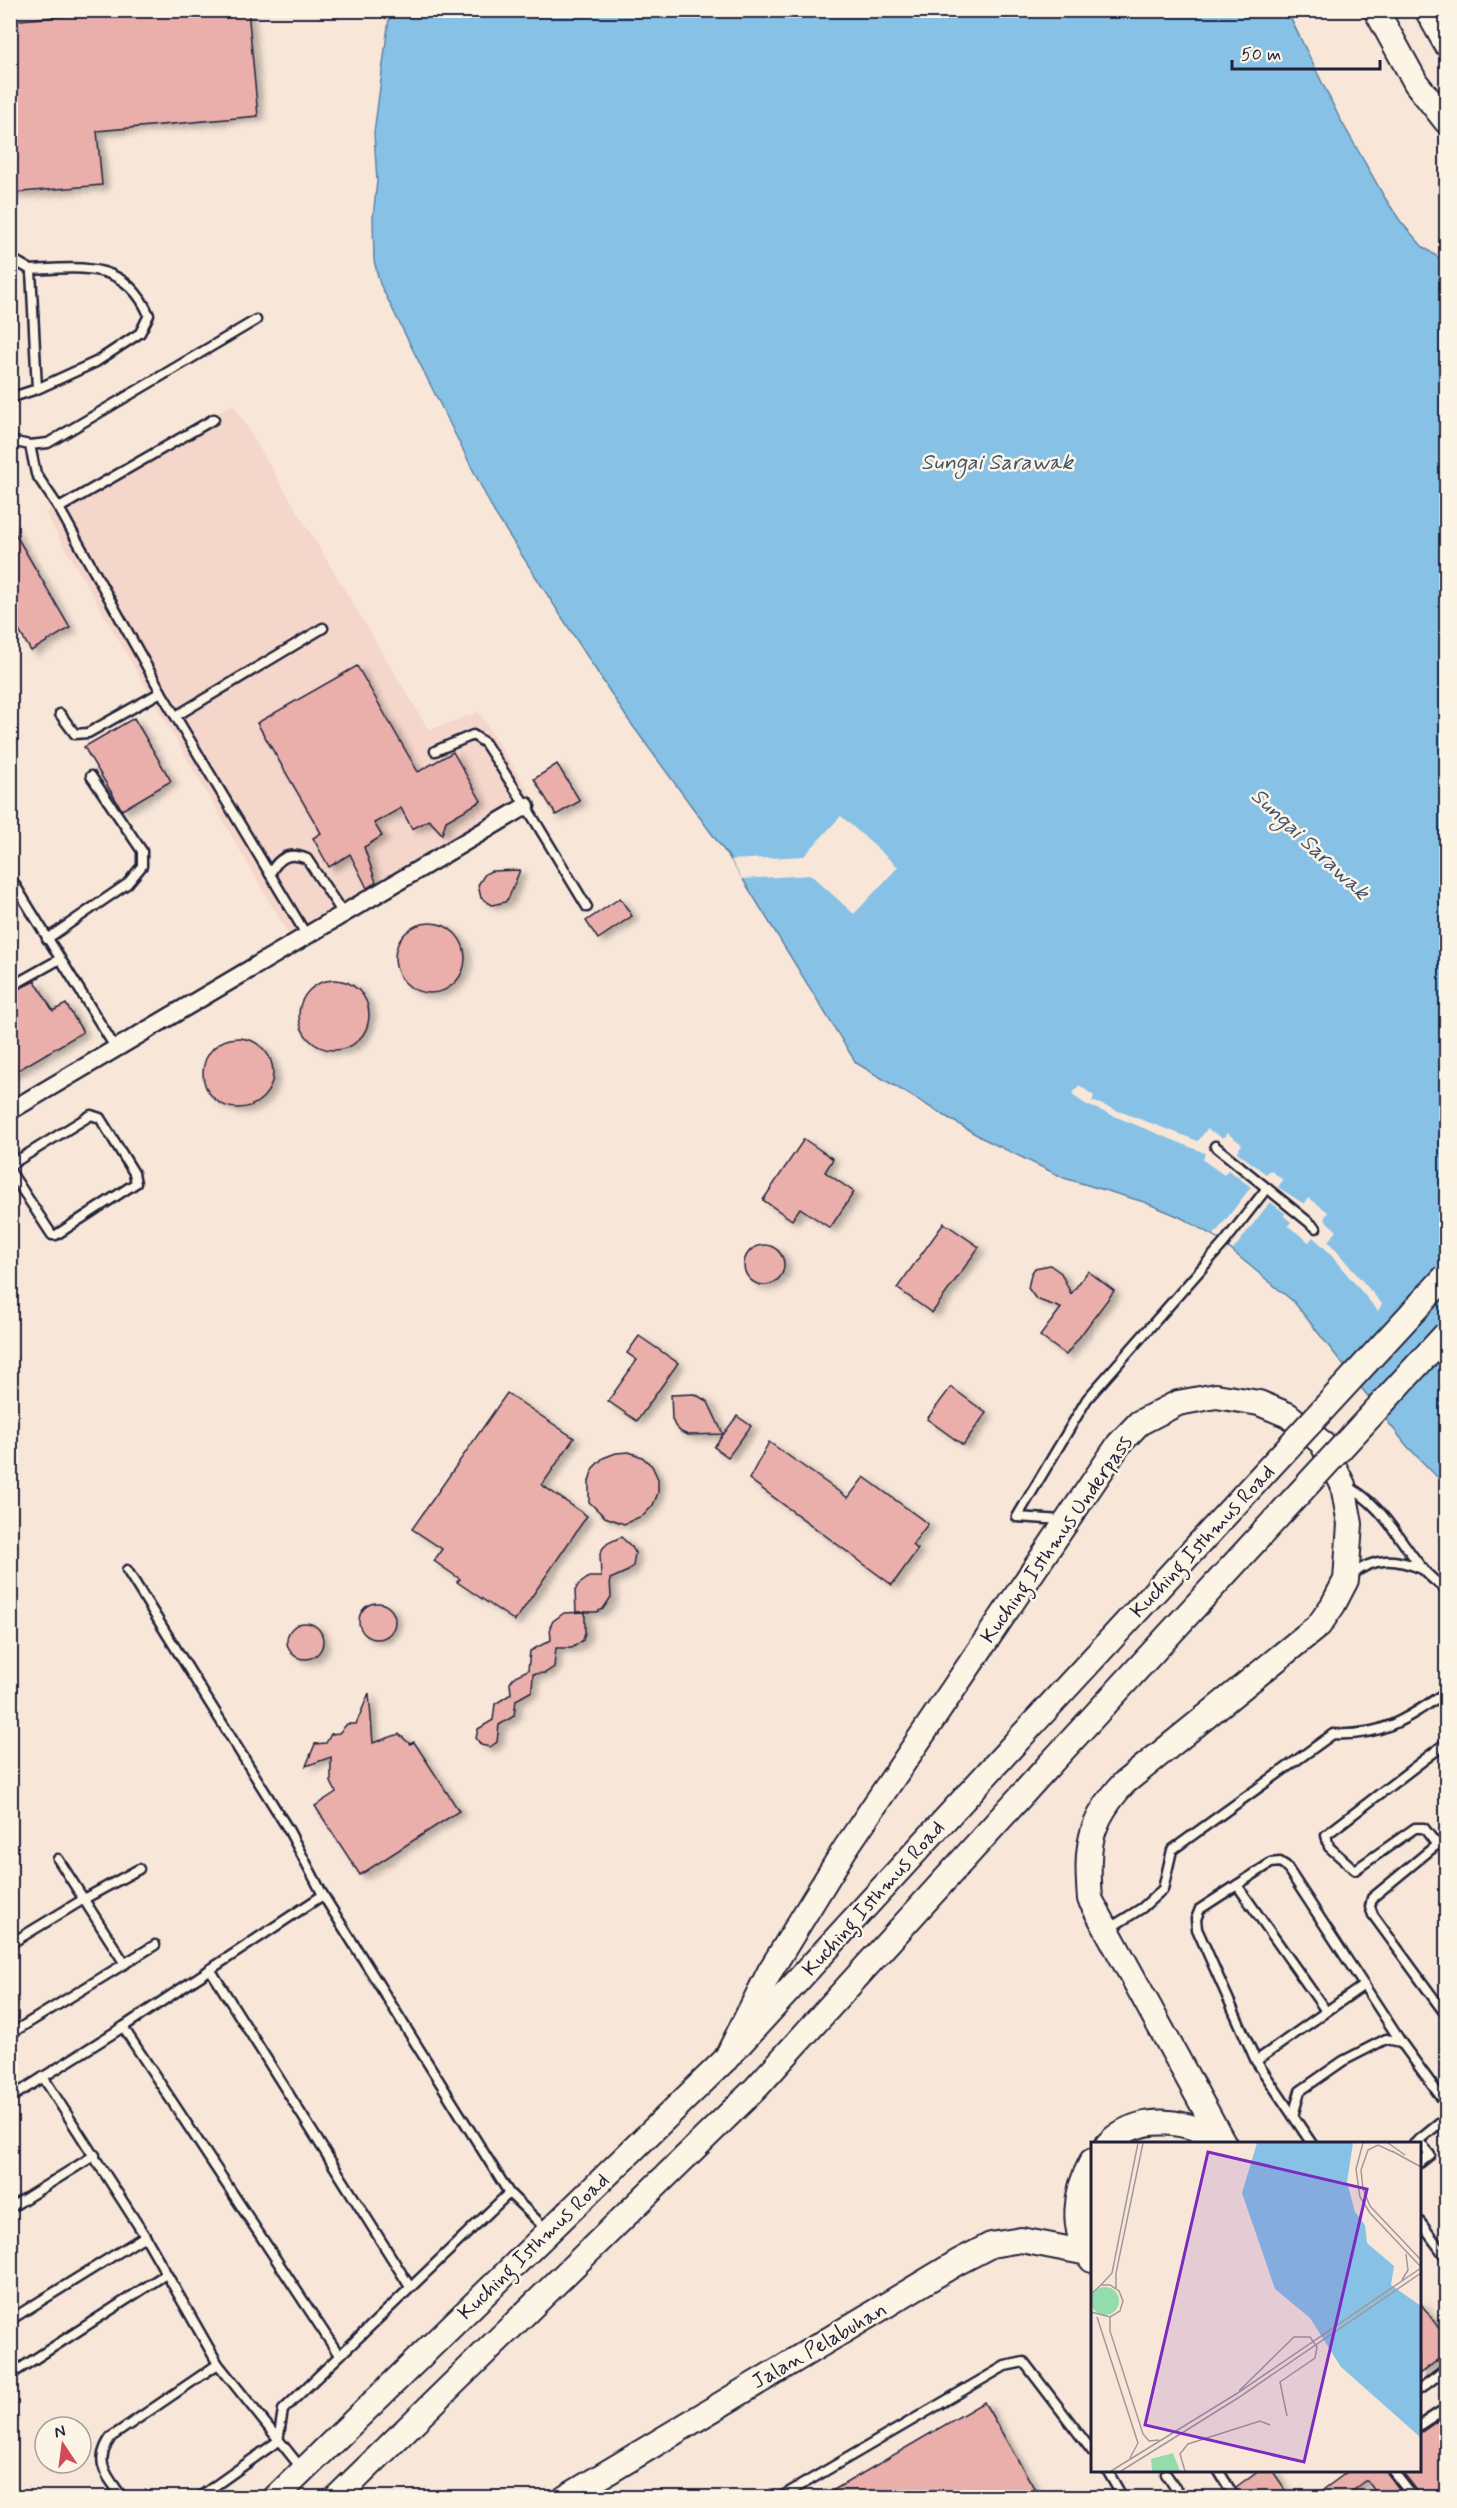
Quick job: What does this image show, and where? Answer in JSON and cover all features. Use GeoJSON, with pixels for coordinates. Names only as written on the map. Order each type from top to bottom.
{"type":"FeatureCollection","features":[{"type":"Feature","properties":{"kind":"main road"},"geometry":{"type":"LineString","coordinates":[[1376,10],[1416,82],[1446,121]]}},
{"type":"Feature","properties":{"kind":"main road"},"geometry":{"type":"LineString","coordinates":[[1427,10],[1446,44]]}},
{"type":"Feature","properties":{"kind":"main road","name":"Kuching Isthmus Road"},"geometry":{"type":"LineString","coordinates":[[275,2498],[726,2059],[1446,1276]]}},
{"type":"Feature","properties":{"kind":"main road","name":"Kuching Isthmus Road"},"geometry":{"type":"LineString","coordinates":[[336,2498],[756,2088],[1049,1765],[1446,1334]]}},
{"type":"Feature","properties":{"kind":"main road","name":"Kuching Isthmus Underpass"},"geometry":{"type":"LineString","coordinates":[[726,2059],[770,1971],[845,1849],[1119,1444],[1139,1423],[1178,1403],[1216,1396],[1258,1403],[1288,1415],[1322,1443],[1343,1485],[1350,1524],[1346,1580],[1319,1625],[1161,1751],[1108,1800],[1094,1827],[1087,1861],[1090,1899],[1222,2142]]}},
{"type":"Feature","properties":{"kind":"main road"},"geometry":{"type":"LineString","coordinates":[[1111,2142],[1132,2128],[1155,2122],[1187,2125],[1202,2130],[1221,2142]]}},
{"type":"Feature","properties":{"kind":"main road"},"geometry":{"type":"LineString","coordinates":[[1090,2257],[1080,2235],[1077,2216],[1078,2197],[1083,2178],[1091,2163]]}},
{"type":"Feature","properties":{"kind":"main road","name":"Jalan Pelabuhan"},"geometry":{"type":"LineString","coordinates":[[565,2498],[733,2395],[958,2262],[991,2245],[1022,2240],[1090,2257]]}},
{"type":"Feature","properties":{"kind":"street"},"geometry":{"type":"LineString","coordinates":[[10,1111],[344,916],[526,806]]}},
{"type":"Feature","properties":{"kind":"lane"},"geometry":{"type":"LineString","coordinates":[[10,258],[32,270],[75,267],[110,274],[127,281],[144,303],[149,315],[140,333],[132,339],[76,372],[10,398]]}},
{"type":"Feature","properties":{"kind":"lane"},"geometry":{"type":"LineString","coordinates":[[32,270],[37,389]]}},
{"type":"Feature","properties":{"kind":"lane"},"geometry":{"type":"LineString","coordinates":[[10,441],[30,445],[48,443],[256,320]]}},
{"type":"Feature","properties":{"kind":"lane"},"geometry":{"type":"LineString","coordinates":[[59,508],[214,419]]}},
{"type":"Feature","properties":{"kind":"lane"},"geometry":{"type":"LineString","coordinates":[[30,445],[36,474],[59,508],[161,692],[308,937]]}},
{"type":"Feature","properties":{"kind":"lane"},"geometry":{"type":"LineString","coordinates":[[176,716],[323,628]]}},
{"type":"Feature","properties":{"kind":"lane"},"geometry":{"type":"LineString","coordinates":[[60,714],[75,734],[88,734],[161,692]]}},
{"type":"Feature","properties":{"kind":"lane"},"geometry":{"type":"LineString","coordinates":[[435,751],[473,735],[485,743],[587,907]]}},
{"type":"Feature","properties":{"kind":"lane"},"geometry":{"type":"LineString","coordinates":[[47,939],[127,884],[142,866],[142,851],[90,776]]}},
{"type":"Feature","properties":{"kind":"lane"},"geometry":{"type":"LineString","coordinates":[[270,874],[275,864],[284,856],[297,855],[306,859],[344,916]]}},
{"type":"Feature","properties":{"kind":"lane"},"geometry":{"type":"LineString","coordinates":[[10,878],[116,1049]]}},
{"type":"Feature","properties":{"kind":"lane"},"geometry":{"type":"LineString","coordinates":[[10,987],[60,959]]}},
{"type":"Feature","properties":{"kind":"lane"},"geometry":{"type":"LineString","coordinates":[[10,1165],[92,1115],[100,1118],[134,1173],[136,1184],[56,1235],[52,1235],[10,1171]]}},
{"type":"Feature","properties":{"kind":"lane"},"geometry":{"type":"LineString","coordinates":[[1215,1146],[1316,1228]]}},
{"type":"Feature","properties":{"kind":"lane"},"geometry":{"type":"LineString","coordinates":[[1066,1520],[1017,1516],[1087,1399],[1224,1243],[1267,1188]]}},
{"type":"Feature","properties":{"kind":"lane"},"geometry":{"type":"LineString","coordinates":[[1343,1485],[1362,1493],[1405,1543],[1423,1570],[1446,1590]]}},
{"type":"Feature","properties":{"kind":"lane"},"geometry":{"type":"LineString","coordinates":[[1346,1580],[1365,1564],[1387,1561],[1405,1562],[1423,1570]]}},
{"type":"Feature","properties":{"kind":"lane"},"geometry":{"type":"LineString","coordinates":[[127,1570],[288,1828],[323,1895],[509,2193],[548,2231]]}},
{"type":"Feature","properties":{"kind":"lane"},"geometry":{"type":"LineString","coordinates":[[1107,1930],[1142,1908],[1164,1889],[1172,1850],[1334,1734],[1355,1735],[1400,1723],[1446,1692]]}},
{"type":"Feature","properties":{"kind":"lane"},"geometry":{"type":"LineString","coordinates":[[1437,1845],[1424,1828],[1415,1828],[1355,1870],[1329,1847],[1326,1835],[1446,1743]]}},
{"type":"Feature","properties":{"kind":"lane"},"geometry":{"type":"LineString","coordinates":[[1446,1837],[1372,1898],[1370,1907],[1373,1915],[1446,2015]]}},
{"type":"Feature","properties":{"kind":"lane"},"geometry":{"type":"LineString","coordinates":[[58,1859],[125,1964]]}},
{"type":"Feature","properties":{"kind":"lane"},"geometry":{"type":"LineString","coordinates":[[1311,2142],[1256,2061],[1197,1929],[1196,1919],[1200,1909],[1271,1863],[1280,1862],[1286,1866],[1401,2042],[1446,2104]]}},
{"type":"Feature","properties":{"kind":"lane"},"geometry":{"type":"LineString","coordinates":[[10,1944],[139,1869]]}},
{"type":"Feature","properties":{"kind":"lane"},"geometry":{"type":"LineString","coordinates":[[1237,1885],[1326,2012]]}},
{"type":"Feature","properties":{"kind":"lane"},"geometry":{"type":"LineString","coordinates":[[10,2098],[123,2027],[323,1895]]}},
{"type":"Feature","properties":{"kind":"lane"},"geometry":{"type":"LineString","coordinates":[[10,2034],[155,1945]]}},
{"type":"Feature","properties":{"kind":"lane"},"geometry":{"type":"LineString","coordinates":[[210,1969],[410,2287]]}},
{"type":"Feature","properties":{"kind":"lane"},"geometry":{"type":"LineString","coordinates":[[1256,2061],[1364,1984]]}},
{"type":"Feature","properties":{"kind":"lane"},"geometry":{"type":"LineString","coordinates":[[123,2027],[339,2355]]}},
{"type":"Feature","properties":{"kind":"lane"},"geometry":{"type":"LineString","coordinates":[[1293,2115],[1300,2091],[1343,2061],[1386,2039],[1401,2042]]}},
{"type":"Feature","properties":{"kind":"lane"},"geometry":{"type":"LineString","coordinates":[[43,2077],[145,2236],[218,2364],[303,2469]]}},
{"type":"Feature","properties":{"kind":"lane"},"geometry":{"type":"LineString","coordinates":[[1416,2142],[1446,2118]]}},
{"type":"Feature","properties":{"kind":"lane"},"geometry":{"type":"LineString","coordinates":[[1421,2147],[1430,2155],[1421,2162]]}},
{"type":"Feature","properties":{"kind":"lane"},"geometry":{"type":"LineString","coordinates":[[10,2208],[94,2155]]}},
{"type":"Feature","properties":{"kind":"lane"},"geometry":{"type":"LineString","coordinates":[[198,2498],[278,2440],[283,2409],[509,2193]]}},
{"type":"Feature","properties":{"kind":"lane"},"geometry":{"type":"LineString","coordinates":[[1421,2224],[1446,2257]]}},
{"type":"Feature","properties":{"kind":"lane"},"geometry":{"type":"LineString","coordinates":[[10,2320],[145,2236]]}},
{"type":"Feature","properties":{"kind":"lane"},"geometry":{"type":"LineString","coordinates":[[10,2375],[166,2274]]}},
{"type":"Feature","properties":{"kind":"lane"},"geometry":{"type":"LineString","coordinates":[[779,2498],[1005,2366],[1024,2362],[1091,2450]]}},
{"type":"Feature","properties":{"kind":"lane"},"geometry":{"type":"LineString","coordinates":[[123,2498],[102,2463],[102,2451],[106,2444],[111,2437],[218,2364]]}},
{"type":"Feature","properties":{"kind":"lane"},"geometry":{"type":"LineString","coordinates":[[1421,2388],[1446,2369]]}},
{"type":"Feature","properties":{"kind":"lane"},"geometry":{"type":"LineString","coordinates":[[1421,2424],[1446,2408]]}},
{"type":"Feature","properties":{"kind":"lane"},"geometry":{"type":"LineString","coordinates":[[1108,2472],[1123,2498]]}},
{"type":"Feature","properties":{"kind":"lane"},"geometry":{"type":"LineString","coordinates":[[1219,2472],[1231,2491]]}},
{"type":"Feature","properties":{"kind":"lane"},"geometry":{"type":"LineString","coordinates":[[1394,2472],[1414,2498]]}},
{"type":"Feature","properties":{"kind":"lane"},"geometry":{"type":"LineString","coordinates":[[1166,2474],[1182,2498]]}},
{"type":"Feature","properties":{"kind":"shaded area"},"geometry":{"type":"Polygon","coordinates":[[[233,404],[429,730],[479,712],[531,795],[290,937],[45,513],[233,404]]]}},
{"type":"Feature","properties":{"kind":"water","name":"Sungai Sarawak"},"geometry":{"type":"Polygon","coordinates":[[[390,11],[1287,11],[1339,117],[1385,198],[1401,222],[1422,246],[1446,263],[1446,1486],[1407,1446],[1294,1302],[1214,1236],[1180,1217],[1144,1202],[1064,1178],[982,1138],[856,1063],[731,860],[627,718],[494,512],[380,284],[374,261],[373,218],[377,181],[374,133],[390,11]]]}},
{"type":"Feature","properties":{"kind":"pier"},"geometry":{"type":"Polygon","coordinates":[[[841,816],[898,867],[854,914],[811,875],[742,879],[731,860],[804,856],[841,816]]]}},
{"type":"Feature","properties":{"kind":"pier"},"geometry":{"type":"Polygon","coordinates":[[[1079,1085],[1094,1096],[1092,1101],[1198,1141],[1207,1129],[1223,1138],[1227,1133],[1242,1144],[1237,1152],[1266,1174],[1270,1170],[1283,1180],[1278,1187],[1304,1204],[1309,1198],[1328,1212],[1324,1219],[1337,1231],[1328,1241],[1382,1304],[1378,1311],[1325,1248],[1313,1237],[1309,1242],[1288,1226],[1291,1222],[1284,1216],[1285,1213],[1270,1202],[1233,1250],[1214,1235],[1251,1187],[1228,1170],[1224,1175],[1203,1160],[1205,1153],[1087,1105],[1072,1095],[1079,1085]]]}},
{"type":"Feature","properties":{"kind":"building"},"geometry":{"type":"Polygon","coordinates":[[[132,10],[248,10],[258,116],[97,131],[102,185],[10,193],[10,21],[132,10]]]}},
{"type":"Feature","properties":{"kind":"building"},"geometry":{"type":"Polygon","coordinates":[[[10,525],[70,628],[31,651],[10,616],[10,525]]]}},
{"type":"Feature","properties":{"kind":"building"},"geometry":{"type":"Polygon","coordinates":[[[357,666],[418,772],[453,752],[481,801],[446,821],[442,834],[429,820],[412,829],[401,808],[374,823],[382,836],[364,847],[376,882],[367,888],[350,854],[329,867],[313,838],[321,833],[257,723],[357,666]]]}},
{"type":"Feature","properties":{"kind":"building"},"geometry":{"type":"Polygon","coordinates":[[[134,718],[171,781],[122,810],[84,747],[134,718]]]}},
{"type":"Feature","properties":{"kind":"building"},"geometry":{"type":"Polygon","coordinates":[[[557,764],[580,801],[556,815],[534,779],[557,764]]]}},
{"type":"Feature","properties":{"kind":"building"},"geometry":{"type":"Polygon","coordinates":[[[520,870],[505,902],[492,905],[481,898],[478,885],[485,874],[491,871],[520,870]]]}},
{"type":"Feature","properties":{"kind":"building"},"geometry":{"type":"Polygon","coordinates":[[[620,898],[632,916],[598,939],[586,921],[620,898]]]}},
{"type":"Feature","properties":{"kind":"building"},"geometry":{"type":"Polygon","coordinates":[[[430,923],[443,926],[455,933],[462,945],[465,958],[462,971],[455,983],[443,990],[430,993],[417,990],[405,983],[398,971],[395,958],[398,945],[405,933],[417,926],[430,923]]]}},
{"type":"Feature","properties":{"kind":"building"},"geometry":{"type":"Polygon","coordinates":[[[334,980],[347,983],[359,990],[366,1002],[369,1015],[366,1028],[359,1040],[347,1047],[334,1050],[321,1047],[309,1040],[302,1028],[299,1015],[302,1002],[309,990],[321,983],[334,980]]]}},
{"type":"Feature","properties":{"kind":"building"},"geometry":{"type":"Polygon","coordinates":[[[35,981],[53,1011],[66,1004],[83,1032],[10,1075],[10,993],[35,981]]]}},
{"type":"Feature","properties":{"kind":"building"},"geometry":{"type":"Polygon","coordinates":[[[238,1038],[251,1041],[263,1048],[270,1060],[273,1073],[270,1086],[263,1098],[251,1105],[238,1108],[225,1105],[213,1098],[206,1086],[203,1073],[206,1060],[213,1048],[225,1041],[238,1038]]]}},
{"type":"Feature","properties":{"kind":"building"},"geometry":{"type":"Polygon","coordinates":[[[804,1139],[833,1159],[825,1172],[854,1192],[830,1228],[800,1208],[792,1220],[763,1200],[804,1139]]]}},
{"type":"Feature","properties":{"kind":"building"},"geometry":{"type":"Polygon","coordinates":[[[944,1223],[979,1247],[932,1313],[897,1288],[944,1223]]]}},
{"type":"Feature","properties":{"kind":"building"},"geometry":{"type":"Polygon","coordinates":[[[764,1245],[772,1246],[778,1251],[783,1257],[783,1273],[778,1279],[772,1284],[764,1285],[756,1284],[750,1279],[745,1273],[744,1265],[745,1257],[750,1251],[756,1246],[764,1245]]]}},
{"type":"Feature","properties":{"kind":"building"},"geometry":{"type":"Polygon","coordinates":[[[1050,1265],[1061,1273],[1071,1294],[1088,1271],[1114,1291],[1066,1355],[1040,1336],[1061,1308],[1036,1299],[1028,1288],[1035,1268],[1050,1265]]]}},
{"type":"Feature","properties":{"kind":"building"},"geometry":{"type":"Polygon","coordinates":[[[639,1336],[678,1363],[637,1421],[608,1401],[637,1360],[627,1353],[639,1336]]]}},
{"type":"Feature","properties":{"kind":"building"},"geometry":{"type":"Polygon","coordinates":[[[951,1387],[986,1413],[963,1445],[927,1419],[951,1387]]]}},
{"type":"Feature","properties":{"kind":"building"},"geometry":{"type":"Polygon","coordinates":[[[507,1393],[574,1438],[542,1485],[587,1516],[515,1621],[457,1582],[460,1579],[434,1561],[442,1549],[412,1529],[507,1393]]]}},
{"type":"Feature","properties":{"kind":"building"},"geometry":{"type":"Polygon","coordinates":[[[695,1394],[708,1402],[723,1434],[688,1435],[675,1426],[672,1419],[671,1395],[695,1394]]]}},
{"type":"Feature","properties":{"kind":"building"},"geometry":{"type":"Polygon","coordinates":[[[737,1416],[751,1426],[728,1457],[714,1447],[737,1416]]]}},
{"type":"Feature","properties":{"kind":"building"},"geometry":{"type":"Polygon","coordinates":[[[769,1442],[848,1498],[864,1477],[928,1524],[912,1545],[918,1549],[892,1585],[749,1479],[769,1442]]]}},
{"type":"Feature","properties":{"kind":"building"},"geometry":{"type":"Polygon","coordinates":[[[629,1452],[642,1457],[652,1466],[658,1479],[658,1493],[653,1505],[644,1515],[624,1524],[605,1517],[589,1502],[589,1481],[593,1468],[603,1458],[616,1453],[629,1452]]]}},
{"type":"Feature","properties":{"kind":"building"},"geometry":{"type":"Polygon","coordinates":[[[621,1537],[635,1553],[633,1566],[628,1571],[610,1579],[611,1597],[603,1609],[597,1612],[576,1612],[575,1591],[578,1585],[589,1577],[601,1577],[600,1554],[603,1548],[621,1537]]]}},
{"type":"Feature","properties":{"kind":"building"},"geometry":{"type":"Polygon","coordinates":[[[377,1603],[390,1608],[395,1621],[390,1634],[377,1639],[364,1634],[359,1621],[364,1608],[377,1603]]]}},
{"type":"Feature","properties":{"kind":"building"},"geometry":{"type":"Polygon","coordinates":[[[585,1612],[583,1640],[572,1648],[556,1648],[554,1667],[545,1673],[533,1674],[532,1691],[516,1700],[514,1716],[499,1725],[497,1742],[490,1747],[481,1745],[476,1738],[478,1729],[493,1720],[495,1704],[511,1694],[510,1683],[515,1676],[528,1670],[530,1651],[551,1640],[550,1627],[553,1621],[564,1613],[585,1612]]]}},
{"type":"Feature","properties":{"kind":"building"},"geometry":{"type":"Polygon","coordinates":[[[305,1623],[318,1628],[323,1641],[318,1654],[305,1659],[292,1654],[287,1641],[292,1628],[305,1623]]]}},
{"type":"Feature","properties":{"kind":"building"},"geometry":{"type":"Polygon","coordinates":[[[369,1693],[373,1743],[399,1734],[410,1744],[414,1742],[459,1811],[360,1875],[315,1806],[336,1792],[331,1782],[331,1757],[306,1766],[315,1744],[326,1743],[331,1734],[339,1733],[347,1724],[356,1724],[369,1693]]]}},
{"type":"Feature","properties":{"kind":"building"},"geometry":{"type":"Polygon","coordinates":[[[1421,2304],[1446,2338],[1446,2354],[1421,2373],[1421,2304]]]}},
{"type":"Feature","properties":{"kind":"building"},"geometry":{"type":"Polygon","coordinates":[[[984,2402],[1040,2498],[820,2498],[984,2402]]]}},
{"type":"Feature","properties":{"kind":"building"},"geometry":{"type":"Polygon","coordinates":[[[1446,2415],[1446,2498],[1423,2498],[1403,2472],[1421,2472],[1421,2433],[1446,2415]]]}},
{"type":"Feature","properties":{"kind":"building"},"geometry":{"type":"Polygon","coordinates":[[[1256,2472],[1273,2472],[1285,2489],[1273,2498],[1222,2498],[1226,2495],[1235,2496],[1236,2487],[1256,2472]]]}},
{"type":"Feature","properties":{"kind":"building"},"geometry":{"type":"Polygon","coordinates":[[[1347,2472],[1387,2472],[1399,2489],[1386,2498],[1380,2498],[1367,2480],[1343,2498],[1312,2498],[1347,2472]]]}}]}
